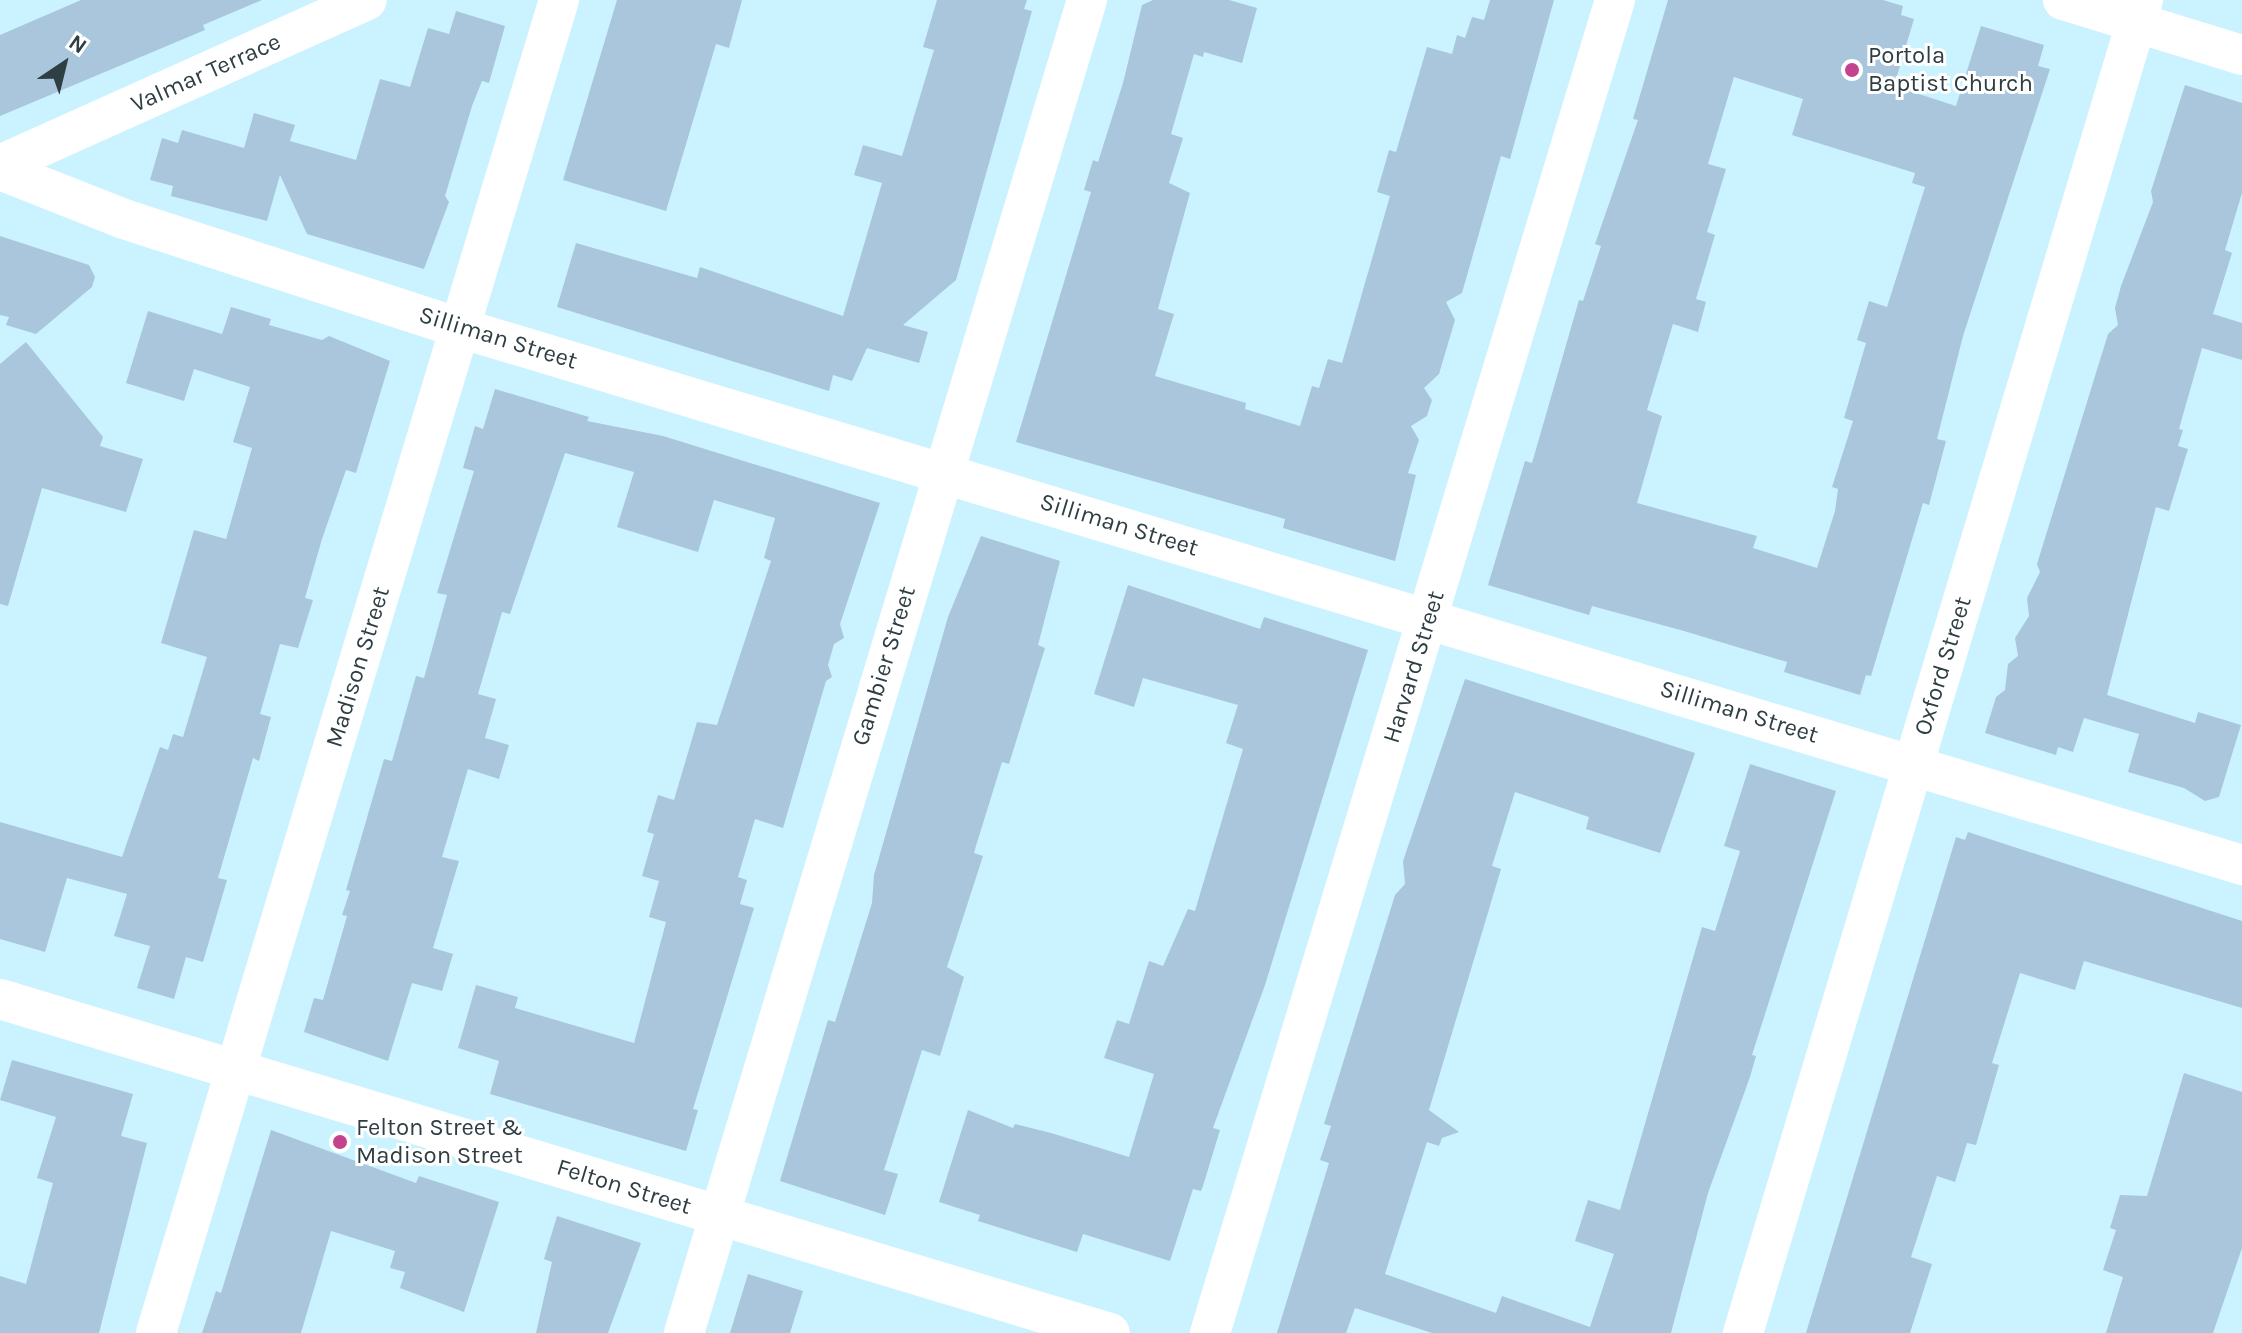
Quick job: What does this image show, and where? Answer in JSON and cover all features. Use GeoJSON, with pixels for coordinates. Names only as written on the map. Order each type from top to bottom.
{"type":"FeatureCollection","features":[{"type":"Feature","properties":{"kind":"street","name":"Valmar Terrace"},"geometry":{"type":"LineString","coordinates":[[0,167],[367,0]]}},
{"type":"Feature","properties":{"kind":"street","name":"Madison Street"},"geometry":{"type":"LineString","coordinates":[[156,1333],[559,0]]}},
{"type":"Feature","properties":{"kind":"street","name":"Gambier Street"},"geometry":{"type":"LineString","coordinates":[[684,1333],[1087,0]]}},
{"type":"Feature","properties":{"kind":"street","name":"Harvard Street"},"geometry":{"type":"LineString","coordinates":[[1210,1333],[1615,0]]}},
{"type":"Feature","properties":{"kind":"street"},"geometry":{"type":"LineString","coordinates":[[2063,0],[2139,11],[2242,55]]}},
{"type":"Feature","properties":{"kind":"street","name":"Oxford Street"},"geometry":{"type":"LineString","coordinates":[[1743,1333],[2139,11]]}},
{"type":"Feature","properties":{"kind":"street","name":"Silliman Street"},"geometry":{"type":"LineString","coordinates":[[0,167],[146,227],[460,328],[943,471],[2242,865]]}},
{"type":"Feature","properties":{"kind":"street","name":"Felton Street"},"geometry":{"type":"LineString","coordinates":[[0,999],[1110,1333]]}},
{"type":"Feature","properties":{"kind":"building"},"geometry":{"type":"Polygon","coordinates":[[[81,0],[262,0],[203,25],[205,30],[0,116],[0,35],[81,0]]]}},
{"type":"Feature","properties":{"kind":"building"},"geometry":{"type":"Polygon","coordinates":[[[617,0],[742,0],[729,48],[716,44],[666,211],[563,180],[617,0]]]}},
{"type":"Feature","properties":{"kind":"building"},"geometry":{"type":"Polygon","coordinates":[[[937,0],[1027,0],[1024,9],[1032,11],[956,280],[903,325],[928,332],[919,363],[867,348],[852,381],[833,375],[829,391],[557,307],[576,243],[697,278],[700,267],[843,316],[882,183],[854,175],[863,145],[902,156],[934,50],[923,47],[937,0]]]}},
{"type":"Feature","properties":{"kind":"building"},"geometry":{"type":"Polygon","coordinates":[[[1153,0],[1229,0],[1257,8],[1242,63],[1204,52],[1203,57],[1194,54],[1171,134],[1183,138],[1169,183],[1190,193],[1158,309],[1174,314],[1155,376],[1246,403],[1245,409],[1300,426],[1312,386],[1319,388],[1328,359],[1342,363],[1390,196],[1377,192],[1389,150],[1396,152],[1427,47],[1452,54],[1457,35],[1465,38],[1472,17],[1484,20],[1490,0],[1554,0],[1510,159],[1501,156],[1462,293],[1446,302],[1455,320],[1439,374],[1424,388],[1432,400],[1427,416],[1411,426],[1419,440],[1408,473],[1416,475],[1395,561],[1283,528],[1285,519],[1016,442],[1091,192],[1084,190],[1093,160],[1098,162],[1123,83],[1142,5],[1153,0]]]}},
{"type":"Feature","properties":{"kind":"building"},"geometry":{"type":"Polygon","coordinates":[[[1668,0],[1883,0],[1903,6],[1901,15],[1914,19],[1894,86],[1956,106],[1981,26],[2044,45],[2038,66],[2050,69],[1963,336],[1937,439],[1946,441],[1929,505],[1923,503],[1871,676],[1866,675],[1860,695],[1784,672],[1787,662],[1684,631],[1592,606],[1589,615],[1488,585],[1525,461],[1532,463],[1579,300],[1583,301],[1601,246],[1595,244],[1638,120],[1633,119],[1668,0]],[[1734,77],[1708,164],[1726,169],[1707,232],[1715,235],[1696,299],[1706,302],[1698,332],[1673,324],[1647,410],[1662,416],[1637,503],[1757,536],[1753,548],[1817,568],[1835,511],[1838,489],[1832,487],[1853,421],[1844,418],[1866,343],[1857,340],[1869,301],[1887,307],[1925,187],[1912,183],[1915,173],[1792,135],[1803,99],[1734,77]]]}},
{"type":"Feature","properties":{"kind":"building"},"geometry":{"type":"Polygon","coordinates":[[[456,11],[505,26],[489,83],[482,81],[472,106],[445,196],[449,202],[424,269],[307,234],[280,175],[267,221],[171,196],[173,186],[150,180],[162,138],[178,143],[182,130],[244,148],[254,113],[295,125],[290,141],[356,160],[380,79],[410,87],[428,28],[449,34],[456,11]]]}},
{"type":"Feature","properties":{"kind":"building"},"geometry":{"type":"Polygon","coordinates":[[[2185,85],[2242,103],[2242,193],[2225,250],[2232,253],[2213,314],[2242,323],[2242,360],[2202,348],[2179,429],[2183,430],[2178,446],[2188,449],[2169,511],[2156,507],[2107,695],[2195,723],[2198,712],[2241,725],[2219,797],[2205,801],[2184,788],[2128,772],[2139,734],[2084,718],[2073,752],[2058,747],[2056,755],[1985,733],[1996,697],[2005,690],[2008,664],[2018,656],[2015,638],[2029,616],[2027,598],[2040,572],[2037,564],[2108,334],[2118,325],[2115,308],[2121,286],[2153,202],[2151,191],[2185,85]]]}},
{"type":"Feature","properties":{"kind":"building"},"geometry":{"type":"Polygon","coordinates":[[[0,236],[89,265],[95,277],[92,287],[36,334],[6,325],[9,317],[0,315],[0,236]]]}},
{"type":"Feature","properties":{"kind":"building"},"geometry":{"type":"Polygon","coordinates":[[[231,307],[271,319],[269,325],[322,340],[329,336],[390,361],[356,473],[346,470],[322,539],[305,598],[313,600],[298,648],[280,644],[260,714],[271,717],[259,761],[253,758],[218,878],[227,880],[203,962],[186,957],[174,999],[137,988],[150,946],[114,936],[127,894],[67,878],[45,952],[0,939],[0,822],[122,857],[160,747],[168,750],[173,734],[183,737],[207,657],[161,643],[194,530],[226,539],[252,448],[233,442],[250,387],[194,369],[184,401],[126,383],[148,311],[222,334],[231,307]]]}},
{"type":"Feature","properties":{"kind":"building"},"geometry":{"type":"Polygon","coordinates":[[[26,342],[103,437],[100,446],[143,459],[126,512],[42,488],[8,606],[0,604],[0,364],[26,342]]]}},
{"type":"Feature","properties":{"kind":"building"},"geometry":{"type":"Polygon","coordinates":[[[495,389],[589,417],[587,421],[663,436],[880,503],[840,624],[844,638],[834,644],[828,665],[832,677],[826,681],[783,828],[755,819],[738,877],[747,880],[740,904],[754,908],[693,1109],[698,1110],[686,1151],[490,1094],[499,1061],[458,1048],[476,985],[518,997],[515,1008],[634,1043],[666,922],[649,917],[659,881],[642,876],[654,834],[647,832],[658,795],[674,800],[697,722],[717,725],[771,561],[764,558],[775,518],[714,500],[698,552],[617,527],[634,472],[565,453],[510,614],[502,612],[478,694],[496,699],[485,738],[509,745],[499,779],[468,769],[442,857],[459,861],[433,948],[453,954],[442,991],[412,983],[388,1061],[304,1032],[314,998],[323,1000],[347,916],[342,915],[350,891],[346,890],[384,759],[392,761],[416,676],[424,678],[447,595],[437,593],[474,471],[463,468],[475,426],[483,429],[495,389]]]}},
{"type":"Feature","properties":{"kind":"building"},"geometry":{"type":"Polygon","coordinates":[[[981,536],[1060,561],[1038,645],[1045,648],[1009,764],[1002,762],[976,846],[974,853],[983,856],[947,967],[964,977],[940,1056],[922,1050],[884,1170],[898,1174],[885,1215],[780,1181],[828,1020],[835,1022],[872,903],[874,875],[948,617],[981,536]]]}},
{"type":"Feature","properties":{"kind":"building"},"geometry":{"type":"Polygon","coordinates":[[[1128,585],[1260,629],[1264,617],[1368,650],[1265,985],[1213,1128],[1220,1130],[1203,1186],[1201,1191],[1193,1189],[1170,1261],[1083,1234],[1077,1252],[978,1221],[980,1215],[939,1202],[968,1110],[1013,1128],[1015,1124],[1051,1133],[1129,1157],[1154,1074],[1104,1058],[1117,1020],[1129,1024],[1149,961],[1163,966],[1188,909],[1195,911],[1243,749],[1226,743],[1238,705],[1143,678],[1134,707],[1094,694],[1128,585]]]}},
{"type":"Feature","properties":{"kind":"building"},"geometry":{"type":"Polygon","coordinates":[[[1465,679],[1695,753],[1660,853],[1586,829],[1589,817],[1515,792],[1492,866],[1501,869],[1429,1110],[1459,1132],[1442,1138],[1439,1146],[1427,1142],[1385,1274],[1496,1313],[1502,1296],[1590,1327],[1614,1254],[1575,1241],[1588,1200],[1620,1210],[1702,927],[1715,931],[1740,851],[1724,846],[1750,764],[1836,791],[1752,1055],[1756,1056],[1750,1077],[1708,1193],[1671,1333],[1432,1333],[1355,1308],[1346,1333],[1277,1333],[1329,1163],[1320,1160],[1331,1126],[1324,1124],[1395,895],[1405,884],[1403,861],[1465,679]]]}},
{"type":"Feature","properties":{"kind":"building"},"geometry":{"type":"Polygon","coordinates":[[[1968,832],[2242,921],[2242,1008],[2084,961],[2075,990],[2020,973],[1992,1063],[1999,1065],[1976,1145],[1967,1143],[1955,1182],[1937,1176],[1911,1257],[1932,1264],[1910,1333],[1806,1333],[1956,837],[1965,840],[1968,832]]]}},
{"type":"Feature","properties":{"kind":"building"},"geometry":{"type":"Polygon","coordinates":[[[12,1060],[133,1094],[121,1136],[147,1143],[99,1333],[0,1333],[0,1276],[26,1284],[53,1183],[37,1178],[56,1117],[0,1100],[12,1060]]]}},
{"type":"Feature","properties":{"kind":"building"},"geometry":{"type":"Polygon","coordinates":[[[2184,1073],[2242,1092],[2242,1248],[2213,1333],[2106,1333],[2123,1277],[2103,1270],[2116,1230],[2110,1228],[2120,1195],[2147,1196],[2184,1073]]]}},
{"type":"Feature","properties":{"kind":"building"},"geometry":{"type":"Polygon","coordinates":[[[271,1130],[416,1183],[419,1176],[499,1202],[464,1312],[400,1288],[405,1272],[390,1268],[395,1251],[331,1231],[301,1333],[202,1333],[216,1291],[221,1293],[271,1130]]]}},
{"type":"Feature","properties":{"kind":"building"},"geometry":{"type":"Polygon","coordinates":[[[557,1216],[641,1243],[608,1333],[536,1333],[552,1262],[544,1259],[557,1216]]]}},
{"type":"Feature","properties":{"kind":"building"},"geometry":{"type":"Polygon","coordinates":[[[748,1274],[803,1291],[790,1333],[730,1333],[748,1274]]]}},
{"type":"Feature","properties":{"kind":"place","name":"Portola Baptist Church"},"geometry":{"type":"Point","coordinates":[1852,70]}},
{"type":"Feature","properties":{"kind":"place","name":"Felton Street & Madison Street"},"geometry":{"type":"Point","coordinates":[340,1142]}}]}
